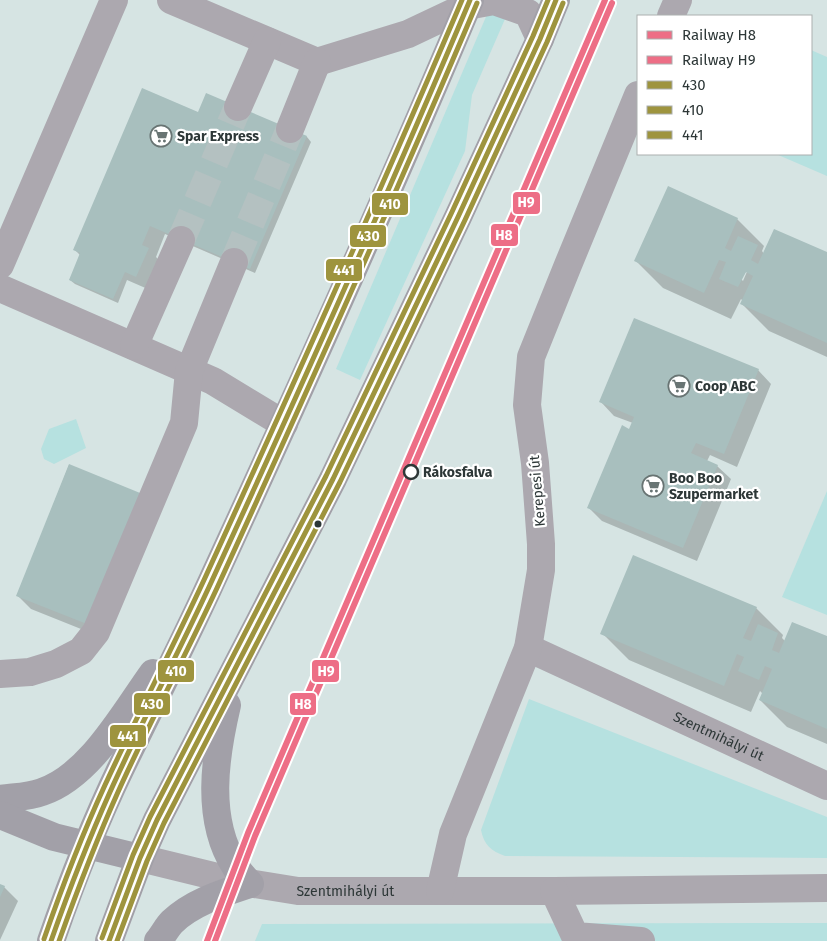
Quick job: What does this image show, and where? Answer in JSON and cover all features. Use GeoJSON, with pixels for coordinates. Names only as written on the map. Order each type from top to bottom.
{"type":"FeatureCollection","features":[{"type":"Feature","properties":{"kind":"main road"},"geometry":{"type":"LineString","coordinates":[[109,941],[140,858],[157,820],[333,479],[450,234],[540,39],[556,0]]}},
{"type":"Feature","properties":{"kind":"main road"},"geometry":{"type":"LineString","coordinates":[[51,941],[68,893],[120,770],[193,620],[284,424],[418,122],[468,3]]}},
{"type":"Feature","properties":{"kind":"main road"},"geometry":{"type":"LineString","coordinates":[[0,799],[41,793],[66,781],[92,758],[193,620]]}},
{"type":"Feature","properties":{"kind":"main road"},"geometry":{"type":"LineString","coordinates":[[158,941],[171,922],[192,907],[250,884],[235,866],[217,822],[215,784],[220,734],[235,669]]}},
{"type":"Feature","properties":{"kind":"main road"},"geometry":{"type":"LineString","coordinates":[[0,815],[54,837],[140,858]]}},
{"type":"Feature","properties":{"kind":"street"},"geometry":{"type":"LineString","coordinates":[[0,265],[114,0]]}},
{"type":"Feature","properties":{"kind":"street"},"geometry":{"type":"LineString","coordinates":[[170,0],[317,62],[408,34],[468,3],[494,1],[528,13],[540,39]]}},
{"type":"Feature","properties":{"kind":"street"},"geometry":{"type":"LineString","coordinates":[[671,15],[678,0]]}},
{"type":"Feature","properties":{"kind":"street"},"geometry":{"type":"LineString","coordinates":[[238,107],[266,41]]}},
{"type":"Feature","properties":{"kind":"street"},"geometry":{"type":"LineString","coordinates":[[290,129],[317,62]]}},
{"type":"Feature","properties":{"kind":"street","name":"Kerepesi út"},"geometry":{"type":"LineString","coordinates":[[440,891],[453,834],[528,648],[541,570],[535,464],[527,405],[532,358],[568,264],[636,108]]}},
{"type":"Feature","properties":{"kind":"street"},"geometry":{"type":"LineString","coordinates":[[134,346],[181,240]]}},
{"type":"Feature","properties":{"kind":"street"},"geometry":{"type":"LineString","coordinates":[[0,674],[30,672],[56,664],[81,651],[96,632],[184,423],[189,371],[234,262]]}},
{"type":"Feature","properties":{"kind":"street"},"geometry":{"type":"LineString","coordinates":[[0,288],[212,380],[284,424]]}},
{"type":"Feature","properties":{"kind":"street","name":"Szentmihályi út"},"geometry":{"type":"LineString","coordinates":[[528,648],[827,786]]}},
{"type":"Feature","properties":{"kind":"street","name":"Szentmihályi út"},"geometry":{"type":"LineString","coordinates":[[140,858],[250,884],[298,891],[827,888]]}},
{"type":"Feature","properties":{"kind":"street"},"geometry":{"type":"LineString","coordinates":[[554,891],[575,936],[641,941]]}},
{"type":"Feature","properties":{"kind":"shaded area"},"geometry":{"type":"Polygon","coordinates":[[[488,12],[505,19],[472,95],[465,151],[360,380],[336,369],[488,12]]]}},
{"type":"Feature","properties":{"kind":"shaded area"},"geometry":{"type":"Polygon","coordinates":[[[812,50],[827,57],[827,176],[778,155],[812,155],[812,50]]]}},
{"type":"Feature","properties":{"kind":"shaded area"},"geometry":{"type":"Polygon","coordinates":[[[76,419],[86,448],[54,464],[44,459],[41,449],[49,429],[76,419]]]}},
{"type":"Feature","properties":{"kind":"shaded area"},"geometry":{"type":"Polygon","coordinates":[[[827,491],[827,615],[782,597],[827,491]]]}},
{"type":"Feature","properties":{"kind":"shaded area"},"geometry":{"type":"Polygon","coordinates":[[[529,699],[827,817],[827,858],[505,856],[496,852],[486,844],[481,830],[529,699]]]}},
{"type":"Feature","properties":{"kind":"shaded area"},"geometry":{"type":"Polygon","coordinates":[[[827,923],[827,941],[255,941],[262,924],[827,923]]]}},
{"type":"Feature","properties":{"kind":"building"},"geometry":{"type":"Polygon","coordinates":[[[142,88],[198,112],[206,93],[307,136],[250,269],[150,226],[142,245],[149,248],[136,277],[125,272],[113,299],[69,280],[80,253],[73,250],[142,88]]]}},
{"type":"Feature","properties":{"kind":"building"},"geometry":{"type":"Polygon","coordinates":[[[668,186],[738,218],[725,248],[731,251],[738,236],[758,245],[751,260],[758,264],[774,229],[827,252],[827,343],[740,304],[753,276],[746,272],[738,287],[719,279],[726,262],[719,260],[704,293],[634,261],[668,186]]]}},
{"type":"Feature","properties":{"kind":"building"},"geometry":{"type":"Polygon","coordinates":[[[634,318],[759,369],[724,454],[696,443],[691,453],[718,465],[683,548],[587,508],[622,425],[629,429],[634,417],[599,402],[634,318]]]}},
{"type":"Feature","properties":{"kind":"building"},"geometry":{"type":"Polygon","coordinates":[[[69,464],[145,495],[92,626],[16,596],[69,464]]]}},
{"type":"Feature","properties":{"kind":"building"},"geometry":{"type":"Polygon","coordinates":[[[633,555],[757,607],[743,638],[751,641],[758,624],[778,633],[772,650],[779,653],[792,622],[827,636],[827,729],[759,700],[772,669],[765,666],[759,680],[738,671],[744,657],[737,654],[724,686],[600,634],[633,555]]]}},
{"type":"Feature","properties":{"kind":"building"},"geometry":{"type":"Polygon","coordinates":[[[0,884],[5,886],[0,897],[0,884]]]}},
{"type":"Feature","properties":{"kind":"tunnel"},"geometry":{"type":"LineString","coordinates":[[181,240],[238,107]]}},
{"type":"Feature","properties":{"kind":"tunnel"},"geometry":{"type":"LineString","coordinates":[[234,262],[290,129]]}},
{"type":"Feature","properties":{"kind":"rail line","name":"H8"},"geometry":{"type":"LineString","coordinates":[[207,941],[248,833],[605,0]]}},
{"type":"Feature","properties":{"kind":"rail line","name":"H9"},"geometry":{"type":"LineString","coordinates":[[215,941],[255,836],[612,3]]}},
{"type":"Feature","properties":{"kind":"transit line","name":"441"},"geometry":{"type":"LineString","coordinates":[[44,939],[73,861],[97,804],[192,606],[270,436],[462,0]]}},
{"type":"Feature","properties":{"kind":"transit line","name":"430"},"geometry":{"type":"LineString","coordinates":[[51,941],[79,866],[110,792],[197,613],[276,441],[375,221],[470,0]]}},
{"type":"Feature","properties":{"kind":"transit line","name":"441"},"geometry":{"type":"LineString","coordinates":[[102,938],[133,855],[150,817],[326,476],[451,214],[548,0]]}},
{"type":"Feature","properties":{"kind":"transit line","name":"430"},"geometry":{"type":"LineString","coordinates":[[109,941],[140,858],[157,820],[333,479],[458,217],[556,0]]}},
{"type":"Feature","properties":{"kind":"transit line","name":"410"},"geometry":{"type":"LineString","coordinates":[[59,941],[87,866],[118,792],[205,614],[284,442],[382,223],[477,3]]}},
{"type":"Feature","properties":{"kind":"transit line","name":"410"},"geometry":{"type":"LineString","coordinates":[[117,941],[147,861],[164,823],[340,482],[465,220],[563,3]]}},
{"type":"Feature","properties":{"kind":"place","name":"Spar Express"},"geometry":{"type":"Point","coordinates":[161,136]}},
{"type":"Feature","properties":{"kind":"place","name":"Coop ABC"},"geometry":{"type":"Point","coordinates":[679,386]}},
{"type":"Feature","properties":{"kind":"place","name":"Rákosfalva"},"geometry":{"type":"Point","coordinates":[411,472]}},
{"type":"Feature","properties":{"kind":"place","name":"Boo Boo Szupermarket"},"geometry":{"type":"Point","coordinates":[653,486]}}]}
